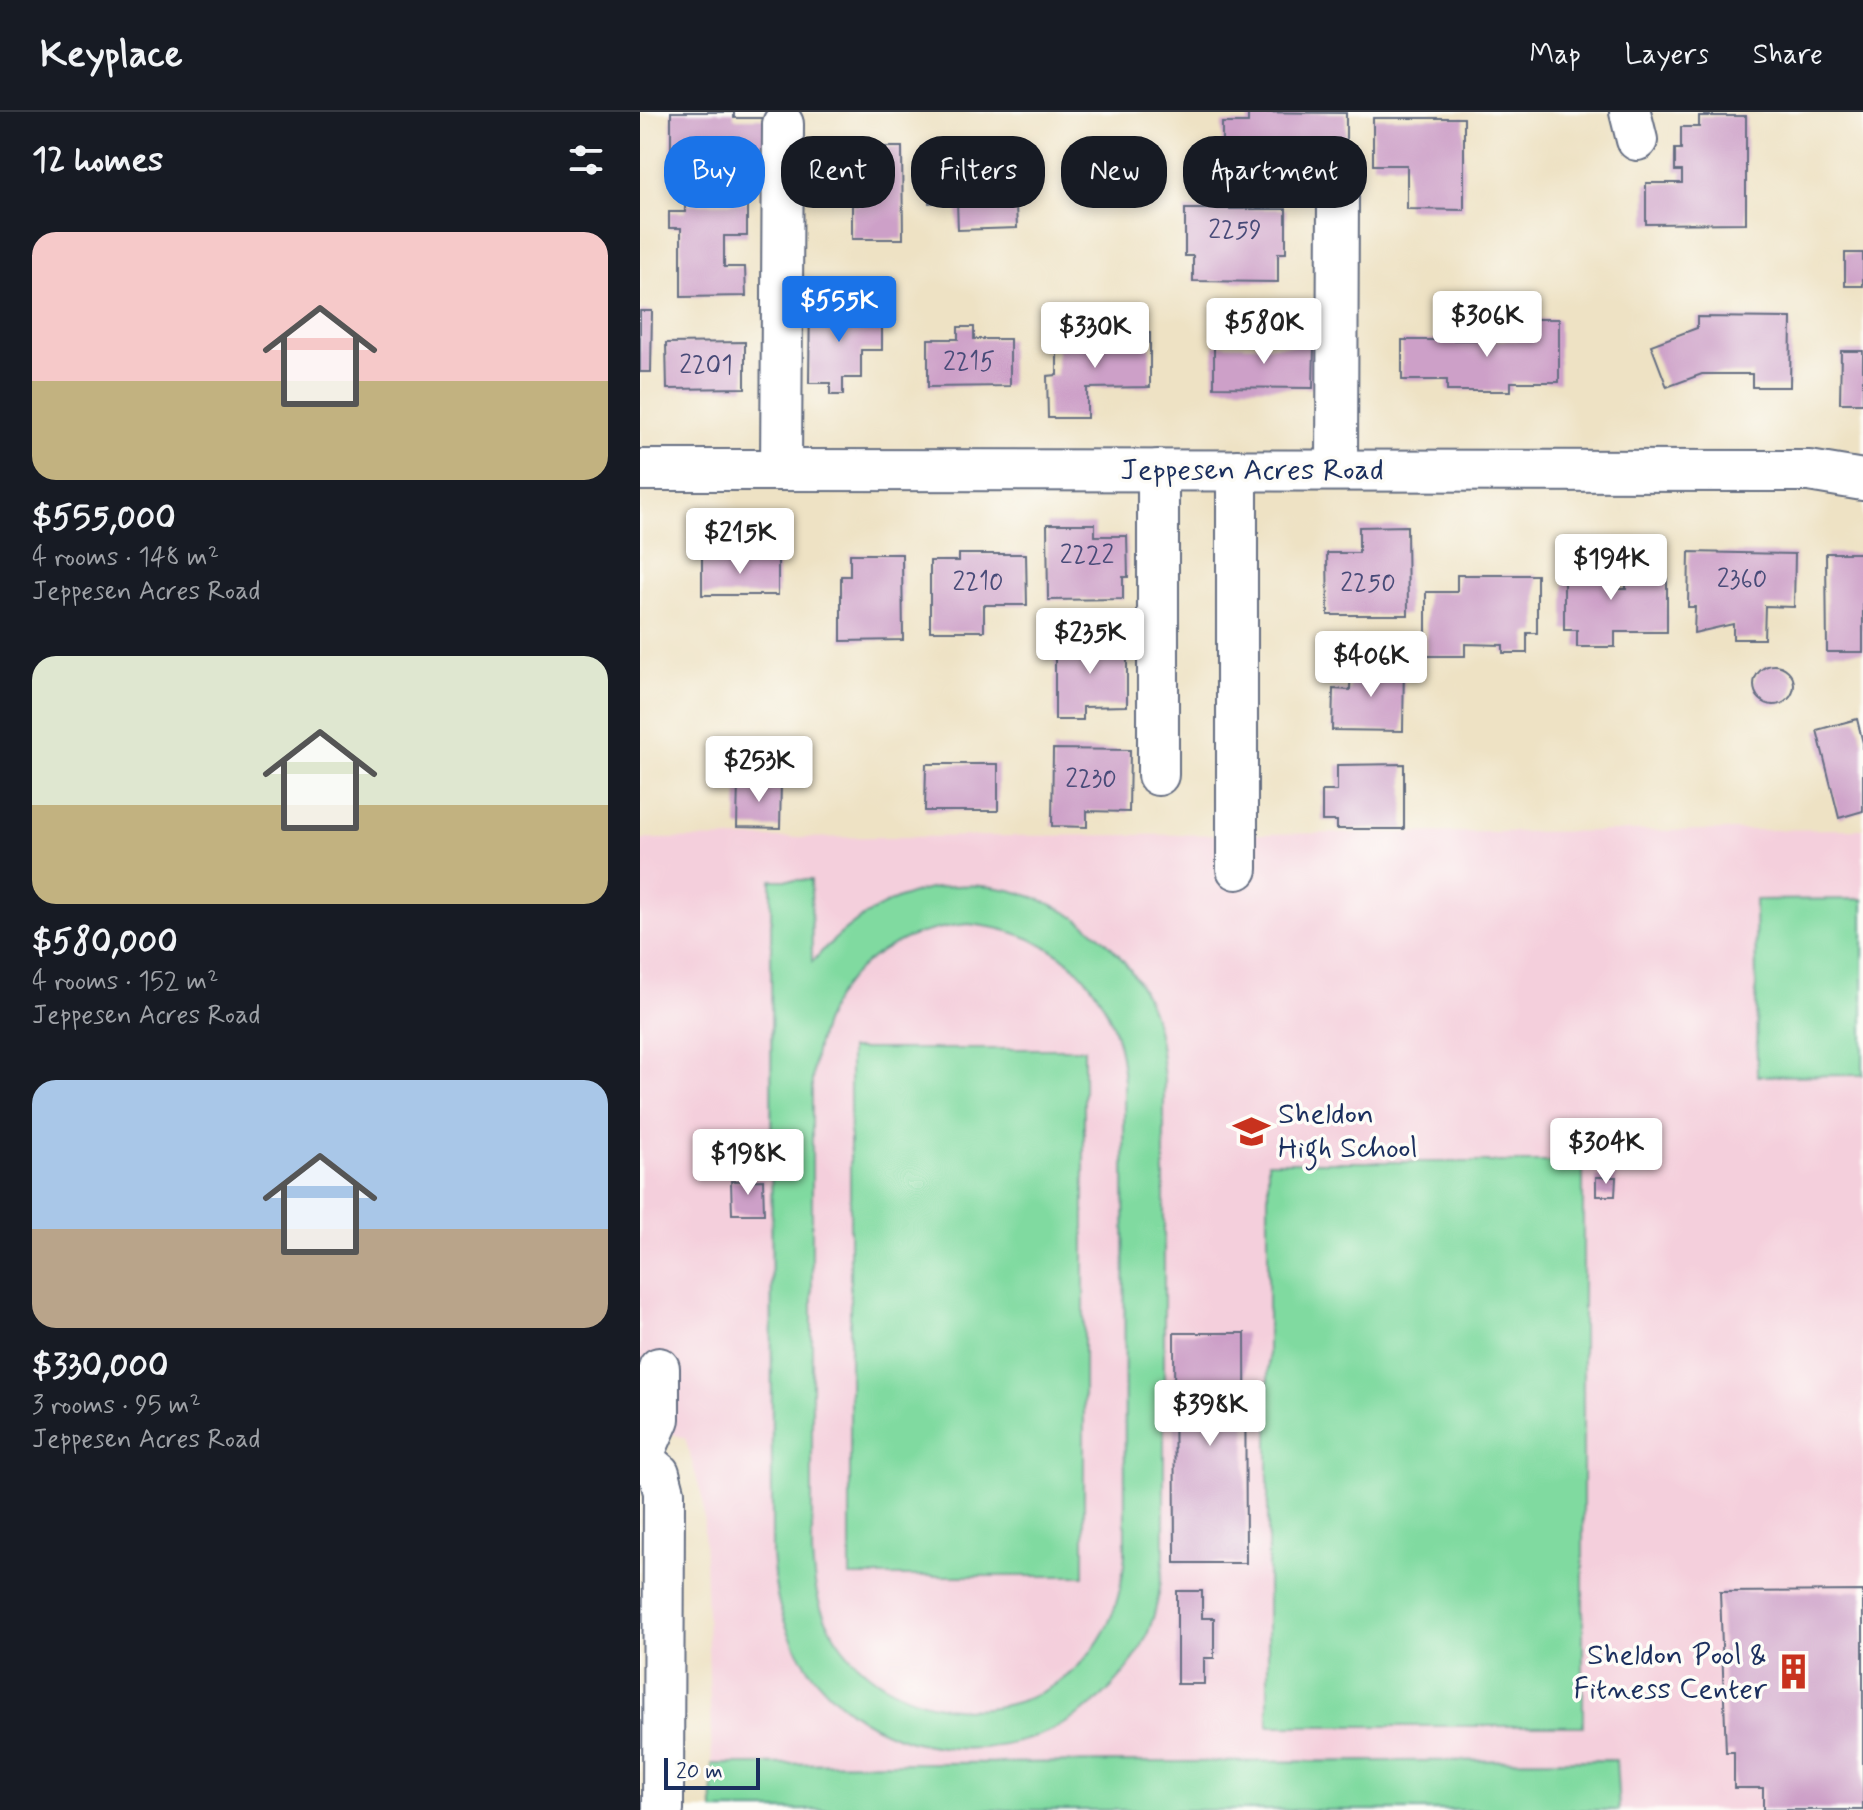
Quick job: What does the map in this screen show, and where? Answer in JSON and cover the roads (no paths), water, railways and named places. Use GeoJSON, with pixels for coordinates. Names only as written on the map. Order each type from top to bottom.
{"type":"FeatureCollection","features":[{"type":"Feature","properties":{"kind":"street"},"geometry":{"type":"LineString","coordinates":[[781,470],[783,124]]}},
{"type":"Feature","properties":{"kind":"street"},"geometry":{"type":"LineString","coordinates":[[1337,470],[1338,208]]}},
{"type":"Feature","properties":{"kind":"street","name":"Jeppesen Acres Road"},"geometry":{"type":"LineString","coordinates":[[640,470],[1809,471],[1863,480]]}},
{"type":"Feature","properties":{"kind":"street"},"geometry":{"type":"LineString","coordinates":[[1158,470],[1158,775]]}},
{"type":"Feature","properties":{"kind":"street"},"geometry":{"type":"LineString","coordinates":[[1237,470],[1237,869]]}},
{"type":"Feature","properties":{"kind":"street"},"geometry":{"type":"LineString","coordinates":[[659,1368],[659,1419],[641,1458],[659,1473],[664,1492],[663,1810]]}},
{"type":"Feature","properties":{"kind":"place","name":"Sheldon High School"},"geometry":{"type":"Point","coordinates":[1252,1131]}},
{"type":"Feature","properties":{"kind":"place","name":"Sheldon Pool & Fitness Center"},"geometry":{"type":"Point","coordinates":[1793,1672]}}]}
